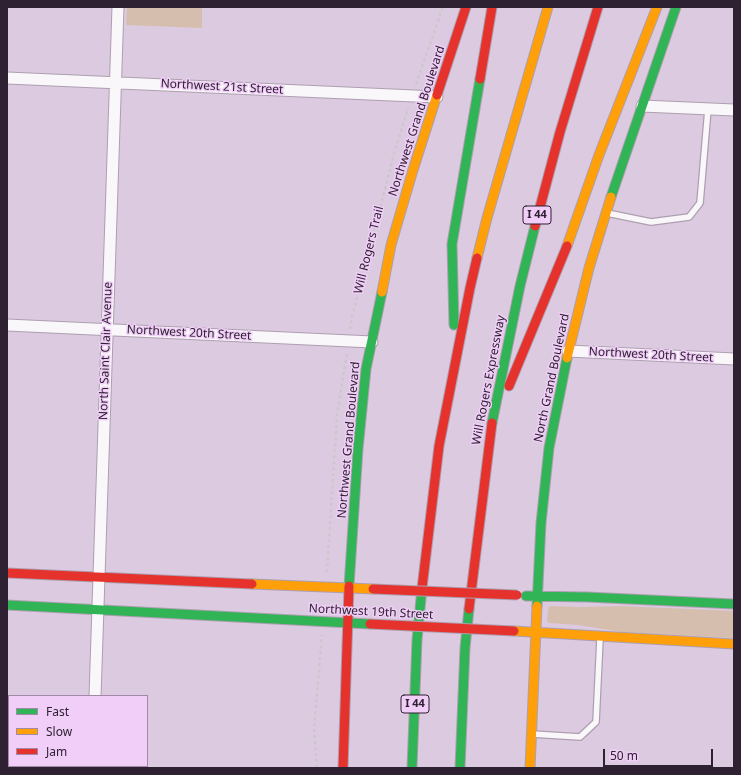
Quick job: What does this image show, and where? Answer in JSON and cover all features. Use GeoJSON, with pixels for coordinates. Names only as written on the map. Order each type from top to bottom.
{"type":"FeatureCollection","features":[{"type":"Feature","properties":{"kind":"main road","name":"Northwest Grand Boulevard"},"geometry":{"type":"LineString","coordinates":[[343,768],[349,588],[358,449],[366,369],[390,245],[436,97],[466,7]]}},
{"type":"Feature","properties":{"kind":"main road"},"geometry":{"type":"LineString","coordinates":[[455,362],[452,244],[492,7]]}},
{"type":"Feature","properties":{"kind":"main road","name":"I 44"},"geometry":{"type":"LineString","coordinates":[[412,768],[417,640],[428,521],[455,362],[470,288],[487,218],[548,7]]}},
{"type":"Feature","properties":{"kind":"main road","name":"Will Rogers Expressway"},"geometry":{"type":"LineString","coordinates":[[460,768],[465,648],[491,427],[520,286],[537,216],[598,7]]}},
{"type":"Feature","properties":{"kind":"main road"},"geometry":{"type":"LineString","coordinates":[[491,427],[564,253],[598,155],[657,7]]}},
{"type":"Feature","properties":{"kind":"main road","name":"North Grand Boulevard"},"geometry":{"type":"LineString","coordinates":[[530,768],[541,523],[549,448],[568,351],[589,268],[606,213],[676,7]]}},
{"type":"Feature","properties":{"kind":"main road","name":"Northwest 19th Street"},"geometry":{"type":"LineString","coordinates":[[7,573],[517,596],[587,597],[734,604]]}},
{"type":"Feature","properties":{"kind":"main road","name":"Northwest 19th Street"},"geometry":{"type":"LineString","coordinates":[[7,606],[98,609],[347,624],[536,632],[734,644]]}},
{"type":"Feature","properties":{"kind":"street","name":"North Saint Clair Avenue"},"geometry":{"type":"LineString","coordinates":[[95,695],[118,7]]}},
{"type":"Feature","properties":{"kind":"street","name":"Northwest 21st Street"},"geometry":{"type":"LineString","coordinates":[[7,78],[436,97]]}},
{"type":"Feature","properties":{"kind":"street"},"geometry":{"type":"LineString","coordinates":[[642,106],[734,110]]}},
{"type":"Feature","properties":{"kind":"street","name":"Northwest 20th Street"},"geometry":{"type":"LineString","coordinates":[[7,325],[372,342]]}},
{"type":"Feature","properties":{"kind":"street","name":"Northwest 20th Street"},"geometry":{"type":"LineString","coordinates":[[568,351],[734,360]]}},
{"type":"Feature","properties":{"kind":"lane"},"geometry":{"type":"LineString","coordinates":[[606,213],[651,222],[689,217],[700,203],[708,109]]}},
{"type":"Feature","properties":{"kind":"lane"},"geometry":{"type":"LineString","coordinates":[[532,734],[580,737],[596,722],[600,637]]}},
{"type":"Feature","properties":{"kind":"path"},"geometry":{"type":"LineString","coordinates":[[418,76],[443,7]]}},
{"type":"Feature","properties":{"kind":"path","name":"Will Rogers Trail"},"geometry":{"type":"LineString","coordinates":[[352,317],[394,154],[406,114]]}},
{"type":"Feature","properties":{"kind":"path"},"geometry":{"type":"LineString","coordinates":[[327,569],[337,415],[346,357]]}},
{"type":"Feature","properties":{"kind":"path"},"geometry":{"type":"LineString","coordinates":[[317,768],[314,728],[321,643]]}},
{"type":"Feature","properties":{"kind":"shaded area"},"geometry":{"type":"Polygon","coordinates":[[[127,7],[202,7],[202,28],[126,25],[127,7]]]}},
{"type":"Feature","properties":{"kind":"shaded area"},"geometry":{"type":"Polygon","coordinates":[[[549,606],[621,606],[734,611],[734,638],[621,632],[578,625],[549,623],[547,621],[549,606]]]}},
{"type":"Feature","properties":{"kind":"traffic: fast"},"geometry":{"type":"LineString","coordinates":[[611,197],[676,7]]}},
{"type":"Feature","properties":{"kind":"traffic: fast"},"geometry":{"type":"LineString","coordinates":[[454,325],[452,244],[480,79]]}},
{"type":"Feature","properties":{"kind":"traffic: fast"},"geometry":{"type":"LineString","coordinates":[[492,423],[520,286],[535,226]]}},
{"type":"Feature","properties":{"kind":"traffic: fast"},"geometry":{"type":"LineString","coordinates":[[349,586],[358,449],[366,369],[382,292]]}},
{"type":"Feature","properties":{"kind":"traffic: fast"},"geometry":{"type":"LineString","coordinates":[[537,606],[541,523],[549,448],[567,358]]}},
{"type":"Feature","properties":{"kind":"traffic: fast"},"geometry":{"type":"LineString","coordinates":[[412,768],[417,640],[422,588]]}},
{"type":"Feature","properties":{"kind":"traffic: fast"},"geometry":{"type":"LineString","coordinates":[[526,596],[587,597],[734,604]]}},
{"type":"Feature","properties":{"kind":"traffic: fast"},"geometry":{"type":"LineString","coordinates":[[7,605],[370,624]]}},
{"type":"Feature","properties":{"kind":"traffic: fast"},"geometry":{"type":"LineString","coordinates":[[460,768],[465,648],[469,609]]}},
{"type":"Feature","properties":{"kind":"traffic: slow"},"geometry":{"type":"LineString","coordinates":[[477,258],[487,218],[548,7]]}},
{"type":"Feature","properties":{"kind":"traffic: slow"},"geometry":{"type":"LineString","coordinates":[[567,246],[599,155],[657,7]]}},
{"type":"Feature","properties":{"kind":"traffic: slow"},"geometry":{"type":"LineString","coordinates":[[382,292],[391,245],[437,95]]}},
{"type":"Feature","properties":{"kind":"traffic: slow"},"geometry":{"type":"LineString","coordinates":[[567,358],[589,268],[611,197]]}},
{"type":"Feature","properties":{"kind":"traffic: slow"},"geometry":{"type":"LineString","coordinates":[[252,584],[373,589]]}},
{"type":"Feature","properties":{"kind":"traffic: slow"},"geometry":{"type":"LineString","coordinates":[[530,768],[537,606]]}},
{"type":"Feature","properties":{"kind":"traffic: slow"},"geometry":{"type":"LineString","coordinates":[[514,631],[734,644]]}},
{"type":"Feature","properties":{"kind":"traffic: jam"},"geometry":{"type":"LineString","coordinates":[[437,95],[466,7]]}},
{"type":"Feature","properties":{"kind":"traffic: jam"},"geometry":{"type":"LineString","coordinates":[[480,79],[492,7]]}},
{"type":"Feature","properties":{"kind":"traffic: jam"},"geometry":{"type":"LineString","coordinates":[[535,226],[560,132],[598,7]]}},
{"type":"Feature","properties":{"kind":"traffic: jam"},"geometry":{"type":"LineString","coordinates":[[509,386],[567,246]]}},
{"type":"Feature","properties":{"kind":"traffic: jam"},"geometry":{"type":"LineString","coordinates":[[422,588],[439,446],[477,258]]}},
{"type":"Feature","properties":{"kind":"traffic: jam"},"geometry":{"type":"LineString","coordinates":[[469,609],[492,423]]}},
{"type":"Feature","properties":{"kind":"traffic: jam"},"geometry":{"type":"LineString","coordinates":[[7,573],[252,584]]}},
{"type":"Feature","properties":{"kind":"traffic: jam"},"geometry":{"type":"LineString","coordinates":[[343,768],[349,586]]}},
{"type":"Feature","properties":{"kind":"traffic: jam"},"geometry":{"type":"LineString","coordinates":[[373,589],[517,595]]}},
{"type":"Feature","properties":{"kind":"traffic: jam"},"geometry":{"type":"LineString","coordinates":[[370,624],[514,631]]}}]}
